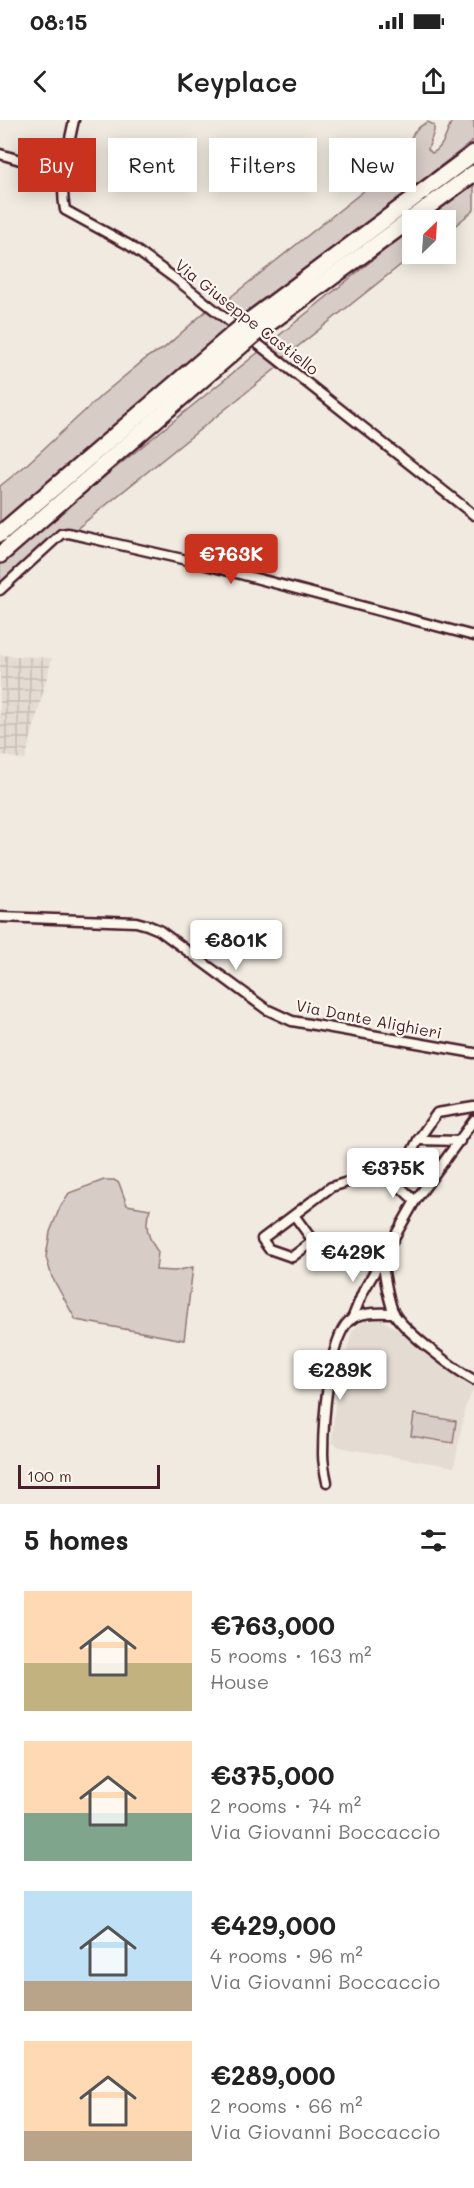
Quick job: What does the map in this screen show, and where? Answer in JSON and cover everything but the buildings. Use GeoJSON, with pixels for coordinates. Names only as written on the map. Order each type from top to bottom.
{"type":"FeatureCollection","features":[{"type":"Feature","properties":{"kind":"highway"},"geometry":{"type":"LineString","coordinates":[[0,555],[250,328],[474,153]]}},
{"type":"Feature","properties":{"kind":"highway"},"geometry":{"type":"LineString","coordinates":[[250,328],[474,173]]}},
{"type":"Feature","properties":{"kind":"highway"},"geometry":{"type":"LineString","coordinates":[[0,534],[237,340]]}},
{"type":"Feature","properties":{"kind":"street","name":"Via Giuseppe Castiello"},"geometry":{"type":"LineString","coordinates":[[71,138],[74,120]]}},
{"type":"Feature","properties":{"kind":"street"},"geometry":{"type":"LineString","coordinates":[[0,154],[18,159]]}},
{"type":"Feature","properties":{"kind":"street","name":"Via Giuseppe Castiello"},"geometry":{"type":"LineString","coordinates":[[63,192],[65,210],[129,245],[167,273],[474,515]]}},
{"type":"Feature","properties":{"kind":"street"},"geometry":{"type":"LineString","coordinates":[[0,590],[61,534],[68,533],[191,561],[474,636]]}},
{"type":"Feature","properties":{"kind":"street","name":"Via Dante Alighieri"},"geometry":{"type":"LineString","coordinates":[[0,917],[136,922],[147,925],[159,930],[266,1009],[292,1021],[474,1053]]}},
{"type":"Feature","properties":{"kind":"street"},"geometry":{"type":"LineString","coordinates":[[294,1215],[313,1240],[292,1257],[269,1249],[262,1239],[331,1187],[351,1181],[390,1177],[406,1163],[418,1140],[437,1113],[474,1107]]}},
{"type":"Feature","properties":{"kind":"street"},"geometry":{"type":"LineString","coordinates":[[327,1482],[323,1456],[328,1392],[340,1333],[351,1319],[363,1292],[415,1201],[474,1120]]}},
{"type":"Feature","properties":{"kind":"street"},"geometry":{"type":"LineString","coordinates":[[418,1140],[460,1141]]}},
{"type":"Feature","properties":{"kind":"street"},"geometry":{"type":"LineString","coordinates":[[390,1177],[415,1201]]}},
{"type":"Feature","properties":{"kind":"street"},"geometry":{"type":"LineString","coordinates":[[382,1261],[394,1313],[404,1325],[432,1349],[474,1380]]}},
{"type":"Feature","properties":{"kind":"street"},"geometry":{"type":"LineString","coordinates":[[351,1319],[377,1312],[394,1313]]}},
{"type":"Feature","properties":{"kind":"shaded area"},"geometry":{"type":"Polygon","coordinates":[[[452,120],[474,120],[474,140],[416,185],[416,138],[411,138],[428,122],[434,125],[434,131],[428,149],[432,153],[442,143],[452,120]]]}},
{"type":"Feature","properties":{"kind":"shaded area"},"geometry":{"type":"Polygon","coordinates":[[[474,180],[474,210],[456,225],[456,210],[436,210],[474,180]]]}},
{"type":"Feature","properties":{"kind":"shaded area"},"geometry":{"type":"Polygon","coordinates":[[[362,192],[407,192],[236,325],[228,314],[227,305],[227,301],[362,192]]]}},
{"type":"Feature","properties":{"kind":"shaded area"},"geometry":{"type":"Polygon","coordinates":[[[402,236],[402,264],[282,359],[266,346],[402,236]]]}},
{"type":"Feature","properties":{"kind":"shaded area"},"geometry":{"type":"Polygon","coordinates":[[[206,311],[232,329],[0,524],[0,486],[103,394],[149,356],[163,349],[206,311]]]}},
{"type":"Feature","properties":{"kind":"shaded area"},"geometry":{"type":"Polygon","coordinates":[[[260,351],[279,366],[75,530],[71,528],[59,531],[0,587],[0,564],[260,351]]]}},
{"type":"Feature","properties":{"kind":"shaded area"},"geometry":{"type":"Polygon","coordinates":[[[0,655],[52,658],[25,760],[0,755],[0,655]]]}},
{"type":"Feature","properties":{"kind":"shaded area"},"geometry":{"type":"Polygon","coordinates":[[[104,1180],[114,1180],[119,1183],[127,1205],[150,1209],[147,1226],[149,1237],[158,1252],[156,1270],[175,1271],[193,1267],[184,1340],[76,1320],[52,1277],[46,1257],[50,1232],[60,1207],[69,1193],[104,1180]]]}},
{"type":"Feature","properties":{"kind":"shaded area"},"geometry":{"type":"Polygon","coordinates":[[[381,1319],[474,1388],[465,1408],[454,1467],[339,1447],[332,1442],[336,1391],[352,1332],[361,1322],[381,1319]]]}},
{"type":"Feature","properties":{"kind":"shaded area"},"geometry":{"type":"Polygon","coordinates":[[[414,1414],[456,1421],[453,1443],[411,1436],[414,1414]]]}}]}
